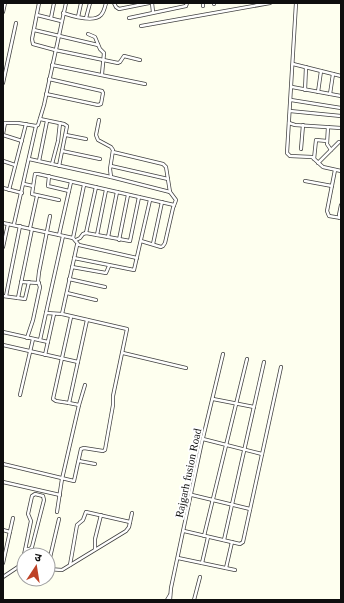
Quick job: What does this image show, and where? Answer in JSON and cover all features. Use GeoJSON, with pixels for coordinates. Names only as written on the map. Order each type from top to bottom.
{"type":"FeatureCollection","features":[{"type":"Feature","properties":{"kind":"street"},"geometry":{"type":"LineString","coordinates":[[3,12],[5,3]]}},
{"type":"Feature","properties":{"kind":"street"},"geometry":{"type":"LineString","coordinates":[[39,3],[32,39],[33,44],[119,63],[124,56],[140,60]]}},
{"type":"Feature","properties":{"kind":"street"},"geometry":{"type":"LineString","coordinates":[[50,18],[54,3]]}},
{"type":"Feature","properties":{"kind":"street"},"geometry":{"type":"LineString","coordinates":[[14,224],[36,126],[40,119],[46,94],[66,3]]}},
{"type":"Feature","properties":{"kind":"street"},"geometry":{"type":"LineString","coordinates":[[78,17],[81,3]]}},
{"type":"Feature","properties":{"kind":"street"},"geometry":{"type":"LineString","coordinates":[[86,18],[90,3]]}},
{"type":"Feature","properties":{"kind":"street"},"geometry":{"type":"LineString","coordinates":[[63,13],[78,17],[98,18],[102,15],[106,3]]}},
{"type":"Feature","properties":{"kind":"street"},"geometry":{"type":"LineString","coordinates":[[114,3],[119,9],[149,3]]}},
{"type":"Feature","properties":{"kind":"street"},"geometry":{"type":"LineString","coordinates":[[152,3],[153,12]]}},
{"type":"Feature","properties":{"kind":"street"},"geometry":{"type":"LineString","coordinates":[[129,18],[186,6],[187,3]]}},
{"type":"Feature","properties":{"kind":"street"},"geometry":{"type":"LineString","coordinates":[[140,26],[270,3]]}},
{"type":"Feature","properties":{"kind":"street"},"geometry":{"type":"LineString","coordinates":[[296,3],[287,153],[290,156],[309,157],[314,159],[323,167],[341,171]]}},
{"type":"Feature","properties":{"kind":"street"},"geometry":{"type":"LineString","coordinates":[[36,15],[62,21]]}},
{"type":"Feature","properties":{"kind":"street"},"geometry":{"type":"LineString","coordinates":[[3,83],[16,24]]}},
{"type":"Feature","properties":{"kind":"street"},"geometry":{"type":"LineString","coordinates":[[34,30],[98,45]]}},
{"type":"Feature","properties":{"kind":"street"},"geometry":{"type":"LineString","coordinates":[[88,34],[95,37],[98,45],[104,53],[102,74]]}},
{"type":"Feature","properties":{"kind":"street"},"geometry":{"type":"LineString","coordinates":[[293,64],[341,76]]}},
{"type":"Feature","properties":{"kind":"street"},"geometry":{"type":"LineString","coordinates":[[52,65],[145,84]]}},
{"type":"Feature","properties":{"kind":"street"},"geometry":{"type":"LineString","coordinates":[[305,90],[306,67]]}},
{"type":"Feature","properties":{"kind":"street"},"geometry":{"type":"LineString","coordinates":[[318,92],[321,71]]}},
{"type":"Feature","properties":{"kind":"street"},"geometry":{"type":"LineString","coordinates":[[330,94],[333,74]]}},
{"type":"Feature","properties":{"kind":"street"},"geometry":{"type":"LineString","coordinates":[[46,94],[98,105],[101,104],[102,91],[49,79]]}},
{"type":"Feature","properties":{"kind":"street"},"geometry":{"type":"LineString","coordinates":[[292,87],[341,96]]}},
{"type":"Feature","properties":{"kind":"street"},"geometry":{"type":"LineString","coordinates":[[291,100],[341,108]]}},
{"type":"Feature","properties":{"kind":"street"},"geometry":{"type":"LineString","coordinates":[[290,112],[341,116]]}},
{"type":"Feature","properties":{"kind":"street"},"geometry":{"type":"LineString","coordinates":[[40,119],[67,126],[59,166]]}},
{"type":"Feature","properties":{"kind":"street"},"geometry":{"type":"LineString","coordinates":[[38,161],[47,120]]}},
{"type":"Feature","properties":{"kind":"street"},"geometry":{"type":"LineString","coordinates":[[99,120],[96,134],[98,140],[112,148],[113,152],[110,166],[111,177]]}},
{"type":"Feature","properties":{"kind":"street"},"geometry":{"type":"LineString","coordinates":[[22,141],[3,135],[4,123],[36,126]]}},
{"type":"Feature","properties":{"kind":"street"},"geometry":{"type":"LineString","coordinates":[[52,164],[58,141],[60,123]]}},
{"type":"Feature","properties":{"kind":"street"},"geometry":{"type":"LineString","coordinates":[[289,123],[341,128]]}},
{"type":"Feature","properties":{"kind":"street"},"geometry":{"type":"LineString","coordinates":[[9,190],[26,124]]}},
{"type":"Feature","properties":{"kind":"street"},"geometry":{"type":"LineString","coordinates":[[301,150],[303,125]]}},
{"type":"Feature","properties":{"kind":"street"},"geometry":{"type":"LineString","coordinates":[[328,127],[327,141],[331,150]]}},
{"type":"Feature","properties":{"kind":"street"},"geometry":{"type":"LineString","coordinates":[[66,135],[86,139]]}},
{"type":"Feature","properties":{"kind":"street"},"geometry":{"type":"LineString","coordinates":[[314,159],[316,140],[327,141]]}},
{"type":"Feature","properties":{"kind":"street"},"geometry":{"type":"LineString","coordinates":[[318,163],[339,142]]}},
{"type":"Feature","properties":{"kind":"street"},"geometry":{"type":"LineString","coordinates":[[62,151],[100,159]]}},
{"type":"Feature","properties":{"kind":"street"},"geometry":{"type":"LineString","coordinates":[[113,152],[163,164],[166,167],[170,192],[176,199],[164,245],[161,247],[141,241]]}},
{"type":"Feature","properties":{"kind":"street"},"geometry":{"type":"LineString","coordinates":[[29,159],[170,192]]}},
{"type":"Feature","properties":{"kind":"street"},"geometry":{"type":"LineString","coordinates":[[3,161],[16,165]]}},
{"type":"Feature","properties":{"kind":"street"},"geometry":{"type":"LineString","coordinates":[[110,166],[168,179]]}},
{"type":"Feature","properties":{"kind":"street"},"geometry":{"type":"LineString","coordinates":[[335,170],[327,208],[328,214],[331,217],[341,218],[339,215],[341,205]]}},
{"type":"Feature","properties":{"kind":"street"},"geometry":{"type":"LineString","coordinates":[[59,200],[32,194],[37,173],[174,205]]}},
{"type":"Feature","properties":{"kind":"street"},"geometry":{"type":"LineString","coordinates":[[49,176],[48,186],[69,191]]}},
{"type":"Feature","properties":{"kind":"street"},"geometry":{"type":"LineString","coordinates":[[305,181],[332,186]]}},
{"type":"Feature","properties":{"kind":"street"},"geometry":{"type":"LineString","coordinates":[[59,235],[71,182]]}},
{"type":"Feature","properties":{"kind":"street"},"geometry":{"type":"LineString","coordinates":[[24,184],[33,186]]}},
{"type":"Feature","properties":{"kind":"street"},"geometry":{"type":"LineString","coordinates":[[73,238],[84,185]]}},
{"type":"Feature","properties":{"kind":"street"},"geometry":{"type":"LineString","coordinates":[[76,240],[86,233],[96,187]]}},
{"type":"Feature","properties":{"kind":"street"},"geometry":{"type":"LineString","coordinates":[[3,188],[22,192]]}},
{"type":"Feature","properties":{"kind":"street"},"geometry":{"type":"LineString","coordinates":[[97,235],[106,190]]}},
{"type":"Feature","properties":{"kind":"street"},"geometry":{"type":"LineString","coordinates":[[108,238],[117,192]]}},
{"type":"Feature","properties":{"kind":"street"},"geometry":{"type":"LineString","coordinates":[[119,240],[128,195]]}},
{"type":"Feature","properties":{"kind":"street"},"geometry":{"type":"LineString","coordinates":[[18,298],[37,196]]}},
{"type":"Feature","properties":{"kind":"street"},"geometry":{"type":"LineString","coordinates":[[86,233],[119,240],[130,240],[139,197]]}},
{"type":"Feature","properties":{"kind":"street"},"geometry":{"type":"LineString","coordinates":[[74,258],[134,271],[150,200]]}},
{"type":"Feature","properties":{"kind":"street"},"geometry":{"type":"LineString","coordinates":[[153,244],[162,202]]}},
{"type":"Feature","properties":{"kind":"street"},"geometry":{"type":"LineString","coordinates":[[27,338],[33,320],[40,287],[38,279],[50,216]]}},
{"type":"Feature","properties":{"kind":"street"},"geometry":{"type":"LineString","coordinates":[[3,223],[14,224],[76,240],[77,244],[62,314]]}},
{"type":"Feature","properties":{"kind":"street"},"geometry":{"type":"LineString","coordinates":[[3,247],[8,224]]}},
{"type":"Feature","properties":{"kind":"street"},"geometry":{"type":"LineString","coordinates":[[20,226],[4,296],[25,299],[29,282]]}},
{"type":"Feature","properties":{"kind":"street"},"geometry":{"type":"LineString","coordinates":[[40,340],[63,236]]}},
{"type":"Feature","properties":{"kind":"street"},"geometry":{"type":"LineString","coordinates":[[77,244],[137,258]]}},
{"type":"Feature","properties":{"kind":"street"},"geometry":{"type":"LineString","coordinates":[[72,267],[106,273],[108,266]]}},
{"type":"Feature","properties":{"kind":"street"},"geometry":{"type":"LineString","coordinates":[[69,279],[105,287]]}},
{"type":"Feature","properties":{"kind":"street"},"geometry":{"type":"LineString","coordinates":[[21,282],[39,283]]}},
{"type":"Feature","properties":{"kind":"street"},"geometry":{"type":"LineString","coordinates":[[66,293],[96,300]]}},
{"type":"Feature","properties":{"kind":"street"},"geometry":{"type":"LineString","coordinates":[[3,464],[74,481],[82,448],[101,451],[105,450],[113,405],[113,396],[127,329],[62,314],[46,313]]}},
{"type":"Feature","properties":{"kind":"street"},"geometry":{"type":"LineString","coordinates":[[46,355],[54,314]]}},
{"type":"Feature","properties":{"kind":"street"},"geometry":{"type":"LineString","coordinates":[[71,317],[53,399],[56,401],[79,405]]}},
{"type":"Feature","properties":{"kind":"street"},"geometry":{"type":"LineString","coordinates":[[69,403],[87,320]]}},
{"type":"Feature","properties":{"kind":"street"},"geometry":{"type":"LineString","coordinates":[[3,332],[48,342]]}},
{"type":"Feature","properties":{"kind":"street"},"geometry":{"type":"LineString","coordinates":[[20,395],[33,339]]}},
{"type":"Feature","properties":{"kind":"street"},"geometry":{"type":"LineString","coordinates":[[3,345],[78,362]]}},
{"type":"Feature","properties":{"kind":"street"},"geometry":{"type":"LineString","coordinates":[[123,353],[186,368]]}},
{"type":"Feature","properties":{"kind":"street","name":"Rajgarh fusion Road"},"geometry":{"type":"LineString","coordinates":[[170,600],[203,439],[223,354]]}},
{"type":"Feature","properties":{"kind":"street"},"geometry":{"type":"LineString","coordinates":[[204,536],[247,359]]}},
{"type":"Feature","properties":{"kind":"street"},"geometry":{"type":"LineString","coordinates":[[224,540],[264,362]]}},
{"type":"Feature","properties":{"kind":"street"},"geometry":{"type":"LineString","coordinates":[[184,532],[240,544],[243,542],[281,367]]}},
{"type":"Feature","properties":{"kind":"street"},"geometry":{"type":"LineString","coordinates":[[57,512],[62,479],[85,385]]}},
{"type":"Feature","properties":{"kind":"street"},"geometry":{"type":"LineString","coordinates":[[213,399],[254,407]]}},
{"type":"Feature","properties":{"kind":"street"},"geometry":{"type":"LineString","coordinates":[[203,439],[262,454]]}},
{"type":"Feature","properties":{"kind":"street"},"geometry":{"type":"LineString","coordinates":[[79,461],[95,464]]}},
{"type":"Feature","properties":{"kind":"street"},"geometry":{"type":"LineString","coordinates":[[3,482],[60,495]]}},
{"type":"Feature","properties":{"kind":"street"},"geometry":{"type":"LineString","coordinates":[[36,494],[43,496],[44,500],[32,547],[30,550],[25,549],[30,521],[28,512],[32,496],[36,494]]}},
{"type":"Feature","properties":{"kind":"street"},"geometry":{"type":"LineString","coordinates":[[192,495],[250,508]]}},
{"type":"Feature","properties":{"kind":"street"},"geometry":{"type":"LineString","coordinates":[[69,566],[78,524],[83,520],[86,512],[130,522]]}},
{"type":"Feature","properties":{"kind":"street"},"geometry":{"type":"LineString","coordinates":[[56,570],[60,571],[126,531],[129,527],[132,513]]}},
{"type":"Feature","properties":{"kind":"street"},"geometry":{"type":"LineString","coordinates":[[95,549],[95,539],[101,515]]}},
{"type":"Feature","properties":{"kind":"street"},"geometry":{"type":"LineString","coordinates":[[3,563],[13,518]]}},
{"type":"Feature","properties":{"kind":"street"},"geometry":{"type":"LineString","coordinates":[[53,547],[59,519]]}},
{"type":"Feature","properties":{"kind":"street"},"geometry":{"type":"LineString","coordinates":[[3,530],[10,532]]}},
{"type":"Feature","properties":{"kind":"street"},"geometry":{"type":"LineString","coordinates":[[202,563],[208,537]]}},
{"type":"Feature","properties":{"kind":"street"},"geometry":{"type":"LineString","coordinates":[[226,568],[232,542]]}},
{"type":"Feature","properties":{"kind":"street"},"geometry":{"type":"LineString","coordinates":[[178,558],[235,570]]}},
{"type":"Feature","properties":{"kind":"street"},"geometry":{"type":"LineString","coordinates":[[3,577],[16,568]]}},
{"type":"Feature","properties":{"kind":"street"},"geometry":{"type":"LineString","coordinates":[[194,600],[200,577]]}},
{"type":"Feature","properties":{"kind":"street","name":"Rajgarh fusion Road"},"geometry":{"type":"LineString","coordinates":[[167,600],[170,595]]}}]}
